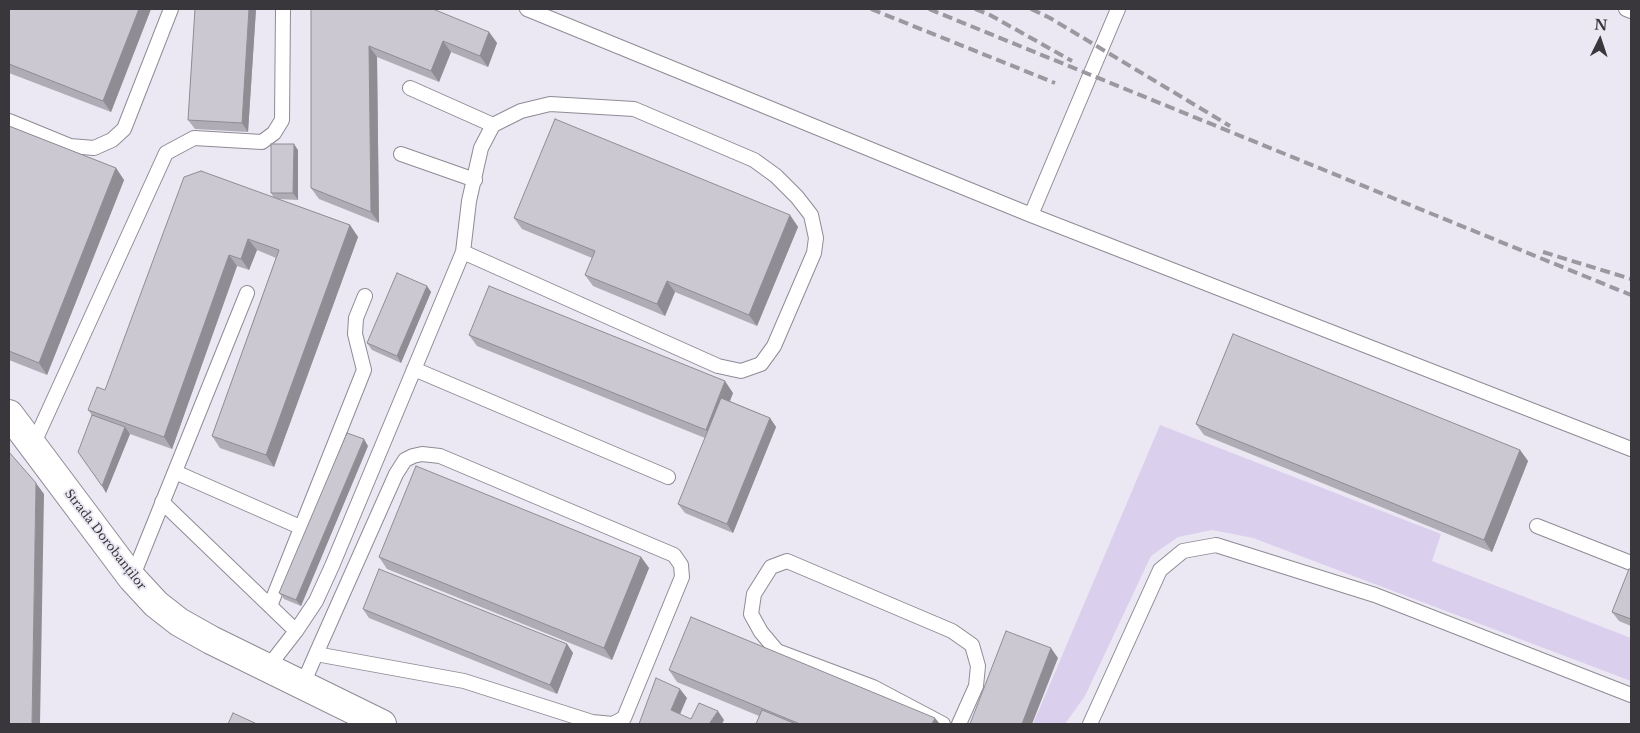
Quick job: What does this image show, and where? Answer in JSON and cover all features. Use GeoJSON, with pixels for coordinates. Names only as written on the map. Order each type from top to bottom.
{"type":"FeatureCollection","features":[{"type":"Feature","properties":{"kind":"street","name":"Strada Dorobanților"},"geometry":{"type":"LineString","coordinates":[[9,414],[132,578],[156,604],[179,622],[211,640],[382,724]]}},
{"type":"Feature","properties":{"kind":"lane"},"geometry":{"type":"LineString","coordinates":[[9,121],[70,146],[94,148],[112,140],[124,129],[171,9]]}},
{"type":"Feature","properties":{"kind":"lane"},"geometry":{"type":"LineString","coordinates":[[33,445],[166,153],[194,138],[262,142],[274,133],[282,120],[283,9]]}},
{"type":"Feature","properties":{"kind":"lane"},"geometry":{"type":"LineString","coordinates":[[527,9],[1031,216],[1631,449]]}},
{"type":"Feature","properties":{"kind":"lane"},"geometry":{"type":"LineString","coordinates":[[1031,216],[1118,9]]}},
{"type":"Feature","properties":{"kind":"lane"},"geometry":{"type":"LineString","coordinates":[[1626,9],[1631,11]]}},
{"type":"Feature","properties":{"kind":"lane"},"geometry":{"type":"LineString","coordinates":[[410,88],[492,125]]}},
{"type":"Feature","properties":{"kind":"lane"},"geometry":{"type":"LineString","coordinates":[[268,667],[316,601],[463,252],[469,201],[481,148],[492,125],[521,111],[550,104],[634,109],[754,160],[776,176],[797,197],[811,215],[816,238],[814,253],[774,346],[761,364],[741,371],[718,366],[463,252]]}},
{"type":"Feature","properties":{"kind":"lane"},"geometry":{"type":"LineString","coordinates":[[401,154],[475,180]]}},
{"type":"Feature","properties":{"kind":"lane"},"geometry":{"type":"LineString","coordinates":[[132,578],[247,293]]}},
{"type":"Feature","properties":{"kind":"lane"},"geometry":{"type":"LineString","coordinates":[[270,606],[364,370],[355,334],[356,318],[365,296]]}},
{"type":"Feature","properties":{"kind":"lane"},"geometry":{"type":"LineString","coordinates":[[414,369],[668,477]]}},
{"type":"Feature","properties":{"kind":"lane"},"geometry":{"type":"LineString","coordinates":[[303,684],[316,654],[396,474],[405,460],[413,456],[422,454],[440,456],[674,554],[681,565],[682,577],[624,718],[613,724],[592,722],[464,681],[316,654]]}},
{"type":"Feature","properties":{"kind":"lane"},"geometry":{"type":"LineString","coordinates":[[175,472],[300,527]]}},
{"type":"Feature","properties":{"kind":"lane"},"geometry":{"type":"LineString","coordinates":[[162,502],[296,631]]}},
{"type":"Feature","properties":{"kind":"lane"},"geometry":{"type":"LineString","coordinates":[[1537,526],[1631,563]]}},
{"type":"Feature","properties":{"kind":"lane"},"geometry":{"type":"LineString","coordinates":[[1090,724],[1160,570],[1184,550],[1216,545],[1375,595],[1631,695]]}},
{"type":"Feature","properties":{"kind":"lane"},"geometry":{"type":"LineString","coordinates":[[943,724],[872,687],[776,651],[761,632],[751,614],[754,594],[771,567],[787,561],[952,631],[972,645],[978,666],[976,686],[959,724]]}},
{"type":"Feature","properties":{"kind":"shaded area"},"geometry":{"type":"Polygon","coordinates":[[[1160,425],[1441,534],[1432,561],[1631,638],[1631,681],[1253,538],[1212,530],[1178,537],[1151,556],[1085,696],[1065,724],[1033,724],[1160,425]]]}},
{"type":"Feature","properties":{"kind":"building"},"geometry":{"type":"Polygon","coordinates":[[[9,9],[139,9],[103,101],[9,64],[9,9]]]}},
{"type":"Feature","properties":{"kind":"building"},"geometry":{"type":"Polygon","coordinates":[[[195,9],[249,9],[242,123],[188,120],[195,9]]]}},
{"type":"Feature","properties":{"kind":"building"},"geometry":{"type":"Polygon","coordinates":[[[311,9],[433,9],[489,32],[480,56],[443,41],[431,71],[369,46],[371,212],[311,188],[311,9]]]}},
{"type":"Feature","properties":{"kind":"building"},"geometry":{"type":"Polygon","coordinates":[[[555,119],[790,215],[749,315],[667,281],[657,304],[585,275],[595,251],[514,218],[555,119]]]}},
{"type":"Feature","properties":{"kind":"building"},"geometry":{"type":"Polygon","coordinates":[[[9,126],[116,168],[39,363],[9,351],[9,126]]]}},
{"type":"Feature","properties":{"kind":"building"},"geometry":{"type":"Polygon","coordinates":[[[271,144],[294,144],[293,193],[271,193],[271,144]]]}},
{"type":"Feature","properties":{"kind":"building"},"geometry":{"type":"Polygon","coordinates":[[[201,171],[350,225],[266,455],[212,436],[279,250],[248,239],[241,259],[229,255],[164,437],[88,410],[97,387],[105,390],[184,177],[201,171]]]}},
{"type":"Feature","properties":{"kind":"building"},"geometry":{"type":"Polygon","coordinates":[[[397,273],[427,286],[397,356],[367,343],[397,273]]]}},
{"type":"Feature","properties":{"kind":"building"},"geometry":{"type":"Polygon","coordinates":[[[489,286],[725,381],[706,430],[469,335],[489,286]]]}},
{"type":"Feature","properties":{"kind":"building"},"geometry":{"type":"Polygon","coordinates":[[[1233,334],[1520,450],[1484,540],[1196,424],[1233,334]]]}},
{"type":"Feature","properties":{"kind":"building"},"geometry":{"type":"Polygon","coordinates":[[[721,398],[770,418],[727,524],[678,504],[721,398]]]}},
{"type":"Feature","properties":{"kind":"building"},"geometry":{"type":"Polygon","coordinates":[[[92,415],[125,427],[102,486],[78,452],[92,415]]]}},
{"type":"Feature","properties":{"kind":"building"},"geometry":{"type":"Polygon","coordinates":[[[347,433],[364,439],[296,600],[279,593],[347,433]]]}},
{"type":"Feature","properties":{"kind":"building"},"geometry":{"type":"Polygon","coordinates":[[[9,452],[36,483],[32,724],[9,724],[9,452]]]}},
{"type":"Feature","properties":{"kind":"building"},"geometry":{"type":"Polygon","coordinates":[[[416,466],[641,557],[604,648],[379,557],[416,466]]]}},
{"type":"Feature","properties":{"kind":"building"},"geometry":{"type":"Polygon","coordinates":[[[379,569],[567,644],[550,685],[363,609],[379,569]]]}},
{"type":"Feature","properties":{"kind":"building"},"geometry":{"type":"Polygon","coordinates":[[[1629,569],[1631,569],[1631,619],[1612,612],[1629,569]]]}},
{"type":"Feature","properties":{"kind":"building"},"geometry":{"type":"Polygon","coordinates":[[[691,617],[935,718],[932,724],[800,724],[669,670],[691,617]]]}},
{"type":"Feature","properties":{"kind":"building"},"geometry":{"type":"Polygon","coordinates":[[[1006,631],[1051,648],[1022,724],[970,724],[1006,631]]]}},
{"type":"Feature","properties":{"kind":"building"},"geometry":{"type":"Polygon","coordinates":[[[656,678],[680,689],[671,710],[691,719],[699,703],[718,711],[709,724],[639,724],[656,678]]]}},
{"type":"Feature","properties":{"kind":"building"},"geometry":{"type":"Polygon","coordinates":[[[762,710],[796,724],[756,724],[762,710]]]}},
{"type":"Feature","properties":{"kind":"building"},"geometry":{"type":"Polygon","coordinates":[[[233,713],[257,724],[228,724],[233,713]]]}},
{"type":"Feature","properties":{"kind":"railway"},"geometry":{"type":"LineString","coordinates":[[871,9],[1055,83]]}},
{"type":"Feature","properties":{"kind":"railway"},"geometry":{"type":"LineString","coordinates":[[929,9],[1631,295]]}},
{"type":"Feature","properties":{"kind":"railway"},"geometry":{"type":"LineString","coordinates":[[975,9],[990,15],[1072,61]]}},
{"type":"Feature","properties":{"kind":"railway"},"geometry":{"type":"LineString","coordinates":[[1031,9],[1050,18],[1230,126]]}},
{"type":"Feature","properties":{"kind":"railway"},"geometry":{"type":"LineString","coordinates":[[1543,252],[1631,279]]}}]}
